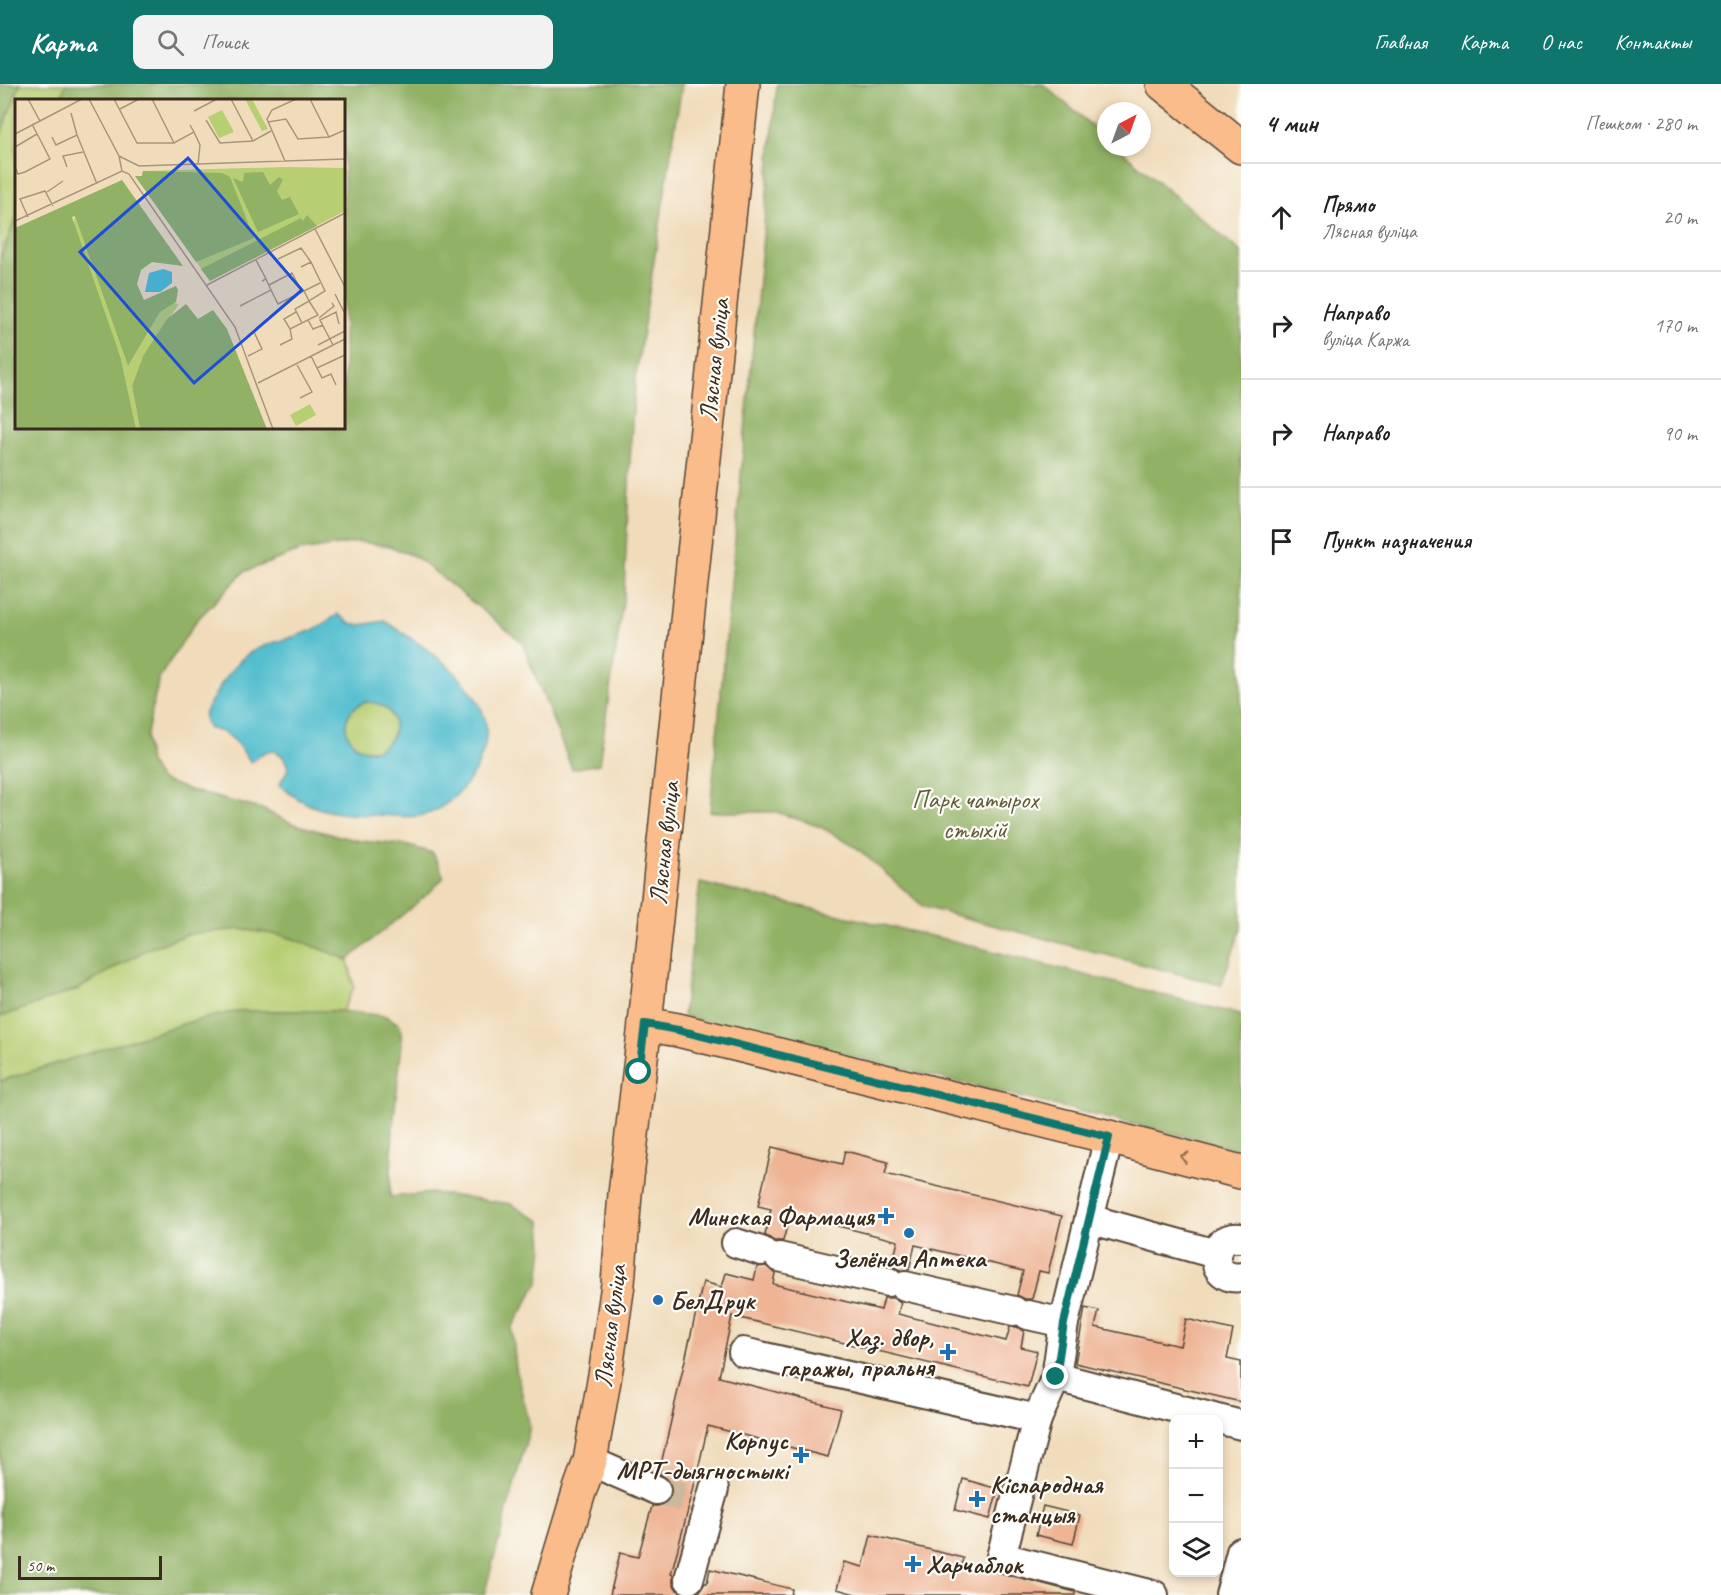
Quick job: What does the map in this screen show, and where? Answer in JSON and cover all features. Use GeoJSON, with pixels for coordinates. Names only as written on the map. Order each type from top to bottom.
{"type":"FeatureCollection","features":[{"type":"Feature","properties":{"kind":"main road","name":"Лясная вуліца"},"geometry":{"type":"LineString","coordinates":[[548,1595],[590,1461],[618,1284],[625,1194],[645,1024],[743,84]]}},
{"type":"Feature","properties":{"kind":"main road"},"geometry":{"type":"LineString","coordinates":[[1163,84],[1241,147]]}},
{"type":"Feature","properties":{"kind":"main road"},"geometry":{"type":"LineString","coordinates":[[645,1024],[678,1030],[1109,1137],[1241,1172]]}},
{"type":"Feature","properties":{"kind":"lane"},"geometry":{"type":"LineString","coordinates":[[1109,1137],[1064,1323],[1056,1377],[1037,1419],[1002,1557],[1154,1595]]}},
{"type":"Feature","properties":{"kind":"lane"},"geometry":{"type":"LineString","coordinates":[[1089,1219],[1216,1254]]}},
{"type":"Feature","properties":{"kind":"lane"},"geometry":{"type":"LineString","coordinates":[[1241,1238],[1222,1242],[1216,1254],[1218,1267],[1222,1272],[1233,1278],[1241,1277]]}},
{"type":"Feature","properties":{"kind":"lane"},"geometry":{"type":"LineString","coordinates":[[759,1250],[1064,1323]]}},
{"type":"Feature","properties":{"kind":"lane"},"geometry":{"type":"LineString","coordinates":[[743,1353],[1037,1419]]}},
{"type":"Feature","properties":{"kind":"lane"},"geometry":{"type":"LineString","coordinates":[[1056,1377],[1241,1425]]}},
{"type":"Feature","properties":{"kind":"lane"},"geometry":{"type":"LineString","coordinates":[[590,1461],[656,1490]]}},
{"type":"Feature","properties":{"kind":"lane"},"geometry":{"type":"LineString","coordinates":[[689,1579],[705,1497]]}},
{"type":"Feature","properties":{"kind":"lane"},"geometry":{"type":"LineString","coordinates":[[1230,1595],[1241,1552]]}},
{"type":"Feature","properties":{"kind":"green space"},"geometry":{"type":"Polygon","coordinates":[[[0,84],[20,84],[0,136],[0,84]]]}},
{"type":"Feature","properties":{"kind":"green space"},"geometry":{"type":"Polygon","coordinates":[[[20,84],[66,84],[60,99],[15,99],[15,220],[0,260],[0,136],[20,84]]]}},
{"type":"Feature","properties":{"kind":"green space"},"geometry":{"type":"Polygon","coordinates":[[[66,84],[682,84],[636,375],[624,594],[599,764],[572,769],[522,642],[416,557],[389,546],[359,542],[300,551],[244,572],[196,621],[159,678],[146,738],[149,762],[159,779],[192,791],[262,809],[291,823],[326,833],[361,841],[405,845],[433,853],[444,877],[430,892],[348,960],[281,935],[240,929],[188,934],[147,949],[78,989],[0,1017],[0,260],[15,220],[15,429],[345,429],[345,99],[60,99],[66,84]]]}},
{"type":"Feature","properties":{"kind":"green space","name":"Парк чатырох стыхій"},"geometry":{"type":"Polygon","coordinates":[[[777,84],[1043,84],[1097,130],[1097,156],[1128,156],[1241,252],[1241,929],[1221,985],[924,907],[857,848],[821,827],[776,812],[710,812],[777,84]]]}},
{"type":"Feature","properties":{"kind":"green space"},"geometry":{"type":"Polygon","coordinates":[[[365,702],[375,702],[387,709],[394,721],[394,731],[387,743],[375,750],[365,750],[350,739],[346,731],[346,721],[357,706],[365,702]]]}},
{"type":"Feature","properties":{"kind":"green space"},"geometry":{"type":"Polygon","coordinates":[[[700,883],[953,941],[1241,1015],[1241,1150],[683,1016],[700,883]]]}},
{"type":"Feature","properties":{"kind":"green space"},"geometry":{"type":"Polygon","coordinates":[[[240,929],[281,935],[348,960],[354,987],[342,1011],[236,1011],[186,1023],[0,1081],[0,1017],[78,989],[147,949],[188,934],[240,929]]]}},
{"type":"Feature","properties":{"kind":"green space"},"geometry":{"type":"Polygon","coordinates":[[[236,1011],[342,1011],[386,1016],[400,1025],[402,1044],[393,1126],[390,1197],[432,1193],[511,1204],[541,1221],[543,1248],[539,1281],[512,1328],[516,1369],[530,1427],[484,1595],[0,1595],[0,1081],[186,1023],[236,1011]]]}},
{"type":"Feature","properties":{"kind":"water"},"geometry":{"type":"Polygon","coordinates":[[[338,614],[350,623],[360,625],[385,621],[450,668],[472,692],[480,706],[486,734],[479,763],[456,795],[432,812],[412,817],[358,815],[320,809],[296,798],[279,785],[288,769],[280,754],[268,751],[251,762],[229,736],[218,730],[210,729],[205,721],[205,712],[220,686],[234,667],[246,656],[261,647],[311,631],[338,614]],[[364,702],[352,710],[347,720],[346,730],[350,739],[357,746],[366,750],[376,750],[392,737],[394,722],[386,708],[364,702]]]}},
{"type":"Feature","properties":{"kind":"building"},"geometry":{"type":"Polygon","coordinates":[[[772,1147],[842,1164],[845,1151],[888,1162],[885,1174],[1062,1216],[1048,1273],[1039,1271],[1032,1299],[1025,1299],[1017,1295],[1023,1271],[915,1245],[909,1270],[900,1270],[892,1266],[898,1241],[790,1214],[783,1241],[774,1241],[765,1235],[771,1209],[758,1206],[772,1147]]]}},
{"type":"Feature","properties":{"kind":"building"},"geometry":{"type":"Polygon","coordinates":[[[766,1266],[775,1273],[773,1284],[881,1310],[884,1298],[893,1298],[901,1302],[898,1314],[1006,1341],[1010,1327],[1017,1327],[1024,1331],[1021,1347],[1037,1351],[1028,1387],[732,1316],[719,1377],[841,1409],[828,1457],[708,1426],[671,1574],[677,1590],[687,1595],[610,1595],[620,1553],[638,1557],[652,1506],[665,1504],[671,1496],[670,1481],[659,1473],[703,1282],[722,1287],[726,1273],[754,1280],[757,1267],[766,1266]]]}},
{"type":"Feature","properties":{"kind":"building"},"geometry":{"type":"Polygon","coordinates":[[[1085,1308],[1099,1311],[1095,1327],[1180,1346],[1186,1319],[1233,1330],[1227,1359],[1241,1362],[1241,1402],[1075,1363],[1085,1308]]]}},
{"type":"Feature","properties":{"kind":"building","name":"Кіслародная станцыя"},"geometry":{"type":"Polygon","coordinates":[[[963,1479],[998,1489],[990,1519],[955,1510],[963,1479]]]}},
{"type":"Feature","properties":{"kind":"building"},"geometry":{"type":"Polygon","coordinates":[[[1043,1506],[1080,1515],[1073,1544],[1036,1535],[1043,1506]]]}},
{"type":"Feature","properties":{"kind":"building","name":"Харчаблок"},"geometry":{"type":"Polygon","coordinates":[[[871,1535],[963,1558],[962,1563],[1075,1592],[1075,1595],[859,1595],[837,1589],[844,1562],[863,1567],[871,1535]]]}},
{"type":"Feature","properties":{"kind":"building"},"geometry":{"type":"Polygon","coordinates":[[[710,1569],[792,1589],[791,1595],[693,1595],[707,1583],[710,1569]]]}},
{"type":"Feature","properties":{"kind":"tunnel"},"geometry":{"type":"LineString","coordinates":[[656,1490],[691,1499]]}},
{"type":"Feature","properties":{"kind":"place","name":"Минская Фармация"},"geometry":{"type":"Point","coordinates":[886,1216]}},
{"type":"Feature","properties":{"kind":"place","name":"Зелёная Аптека"},"geometry":{"type":"Point","coordinates":[909,1233]}},
{"type":"Feature","properties":{"kind":"place","name":"БелДрук"},"geometry":{"type":"Point","coordinates":[658,1300]}},
{"type":"Feature","properties":{"kind":"place","name":"Хаз. двор, гаражы, пральня"},"geometry":{"type":"Point","coordinates":[948,1352]}},
{"type":"Feature","properties":{"kind":"place","name":"Корпус МРТ-дыягностыкі"},"geometry":{"type":"Point","coordinates":[801,1455]}},
{"type":"Feature","properties":{"kind":"place","name":"Кіслародная станцыя"},"geometry":{"type":"Point","coordinates":[977,1499]}},
{"type":"Feature","properties":{"kind":"place","name":"Харчаблок"},"geometry":{"type":"Point","coordinates":[913,1564]}},
{"type":"Feature","properties":{"kind":"route"},"geometry":{"type":"LineString","coordinates":[[639,1072],[645,1024],[678,1030],[1109,1137],[1064,1323],[1056,1377]]}}]}
